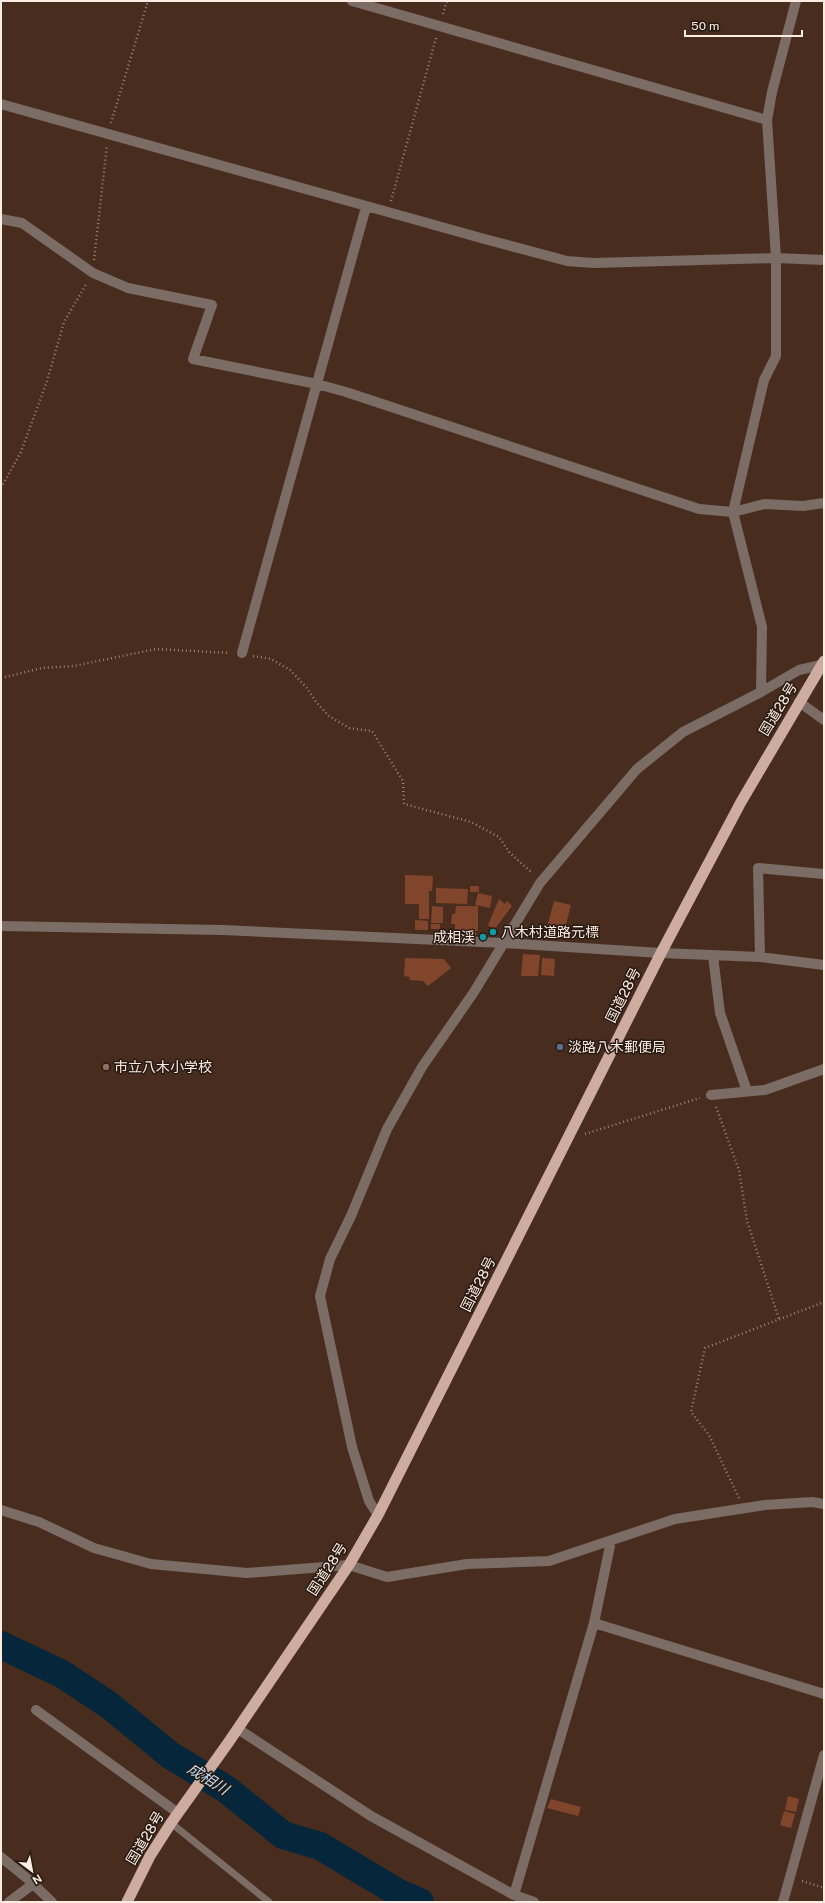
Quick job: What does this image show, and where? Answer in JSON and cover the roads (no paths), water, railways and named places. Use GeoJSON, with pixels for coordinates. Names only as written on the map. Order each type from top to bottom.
{"type":"FeatureCollection","features":[{"type":"Feature","properties":{"kind":"highway","name":"国道28号"},"geometry":{"type":"LineString","coordinates":[[127,1902],[150,1856],[171,1823],[238,1729],[349,1565],[378,1515],[661,953],[740,802],[823,663]]}},
{"type":"Feature","properties":{"kind":"street"},"geometry":{"type":"LineString","coordinates":[[352,1],[767,120]]}},
{"type":"Feature","properties":{"kind":"street"},"geometry":{"type":"LineString","coordinates":[[761,692],[762,627],[733,512],[764,380],[776,356],[776,258],[767,120],[772,92],[796,1]]}},
{"type":"Feature","properties":{"kind":"street"},"geometry":{"type":"LineString","coordinates":[[1,104],[366,207],[567,260],[593,263],[776,258],[824,260]]}},
{"type":"Feature","properties":{"kind":"street"},"geometry":{"type":"LineString","coordinates":[[242,654],[366,207]]}},
{"type":"Feature","properties":{"kind":"street"},"geometry":{"type":"LineString","coordinates":[[1,219],[22,224],[93,273],[128,288],[212,305],[193,359],[317,384],[699,509],[733,512],[764,504],[803,506],[824,503]]}},
{"type":"Feature","properties":{"kind":"street"},"geometry":{"type":"LineString","coordinates":[[378,1515],[370,1501],[352,1446],[320,1296],[330,1259],[351,1216],[387,1129],[422,1067],[474,992],[540,882],[637,769],[683,732],[761,692],[799,670],[823,663]]}},
{"type":"Feature","properties":{"kind":"street"},"geometry":{"type":"LineString","coordinates":[[799,702],[824,720]]}},
{"type":"Feature","properties":{"kind":"street"},"geometry":{"type":"LineString","coordinates":[[760,957],[758,868],[824,874]]}},
{"type":"Feature","properties":{"kind":"street"},"geometry":{"type":"LineString","coordinates":[[1,926],[222,930],[713,956],[760,957],[824,965]]}},
{"type":"Feature","properties":{"kind":"street"},"geometry":{"type":"LineString","coordinates":[[713,956],[720,1013],[747,1091]]}},
{"type":"Feature","properties":{"kind":"street"},"geometry":{"type":"LineString","coordinates":[[711,1095],[765,1090],[824,1069]]}},
{"type":"Feature","properties":{"kind":"street"},"geometry":{"type":"LineString","coordinates":[[1,1510],[39,1522],[94,1548],[151,1564],[247,1573],[349,1565],[386,1577],[467,1564],[549,1561],[676,1519],[773,1504],[812,1502],[824,1504]]}},
{"type":"Feature","properties":{"kind":"street"},"geometry":{"type":"LineString","coordinates":[[514,1896],[594,1623],[612,1541]]}},
{"type":"Feature","properties":{"kind":"street"},"geometry":{"type":"LineString","coordinates":[[594,1623],[824,1694]]}},
{"type":"Feature","properties":{"kind":"street"},"geometry":{"type":"LineString","coordinates":[[36,1710],[181,1809]]}},
{"type":"Feature","properties":{"kind":"street"},"geometry":{"type":"LineString","coordinates":[[238,1729],[371,1816],[514,1896],[534,1902]]}},
{"type":"Feature","properties":{"kind":"street"},"geometry":{"type":"LineString","coordinates":[[783,1902],[824,1755]]}},
{"type":"Feature","properties":{"kind":"street"},"geometry":{"type":"LineString","coordinates":[[1,1857],[52,1902]]}},
{"type":"Feature","properties":{"kind":"street"},"geometry":{"type":"LineString","coordinates":[[9,1902],[33,1884]]}},
{"type":"Feature","properties":{"kind":"lane"},"geometry":{"type":"LineString","coordinates":[[171,1823],[269,1902]]}},
{"type":"Feature","properties":{"kind":"waterway","name":"成相川"},"geometry":{"type":"LineString","coordinates":[[1,1645],[62,1674],[109,1705],[170,1755],[226,1789],[283,1835],[320,1846],[397,1892],[420,1902]]}},
{"type":"Feature","properties":{"kind":"place","name":"八木村道路元標"},"geometry":{"type":"Point","coordinates":[493,932]}},
{"type":"Feature","properties":{"kind":"place","name":"成相渓"},"geometry":{"type":"Point","coordinates":[483,937]}},
{"type":"Feature","properties":{"kind":"place","name":"淡路八木郵便局"},"geometry":{"type":"Point","coordinates":[560,1047]}},
{"type":"Feature","properties":{"kind":"place","name":"市立八木小学校"},"geometry":{"type":"Point","coordinates":[106,1067]}}]}
